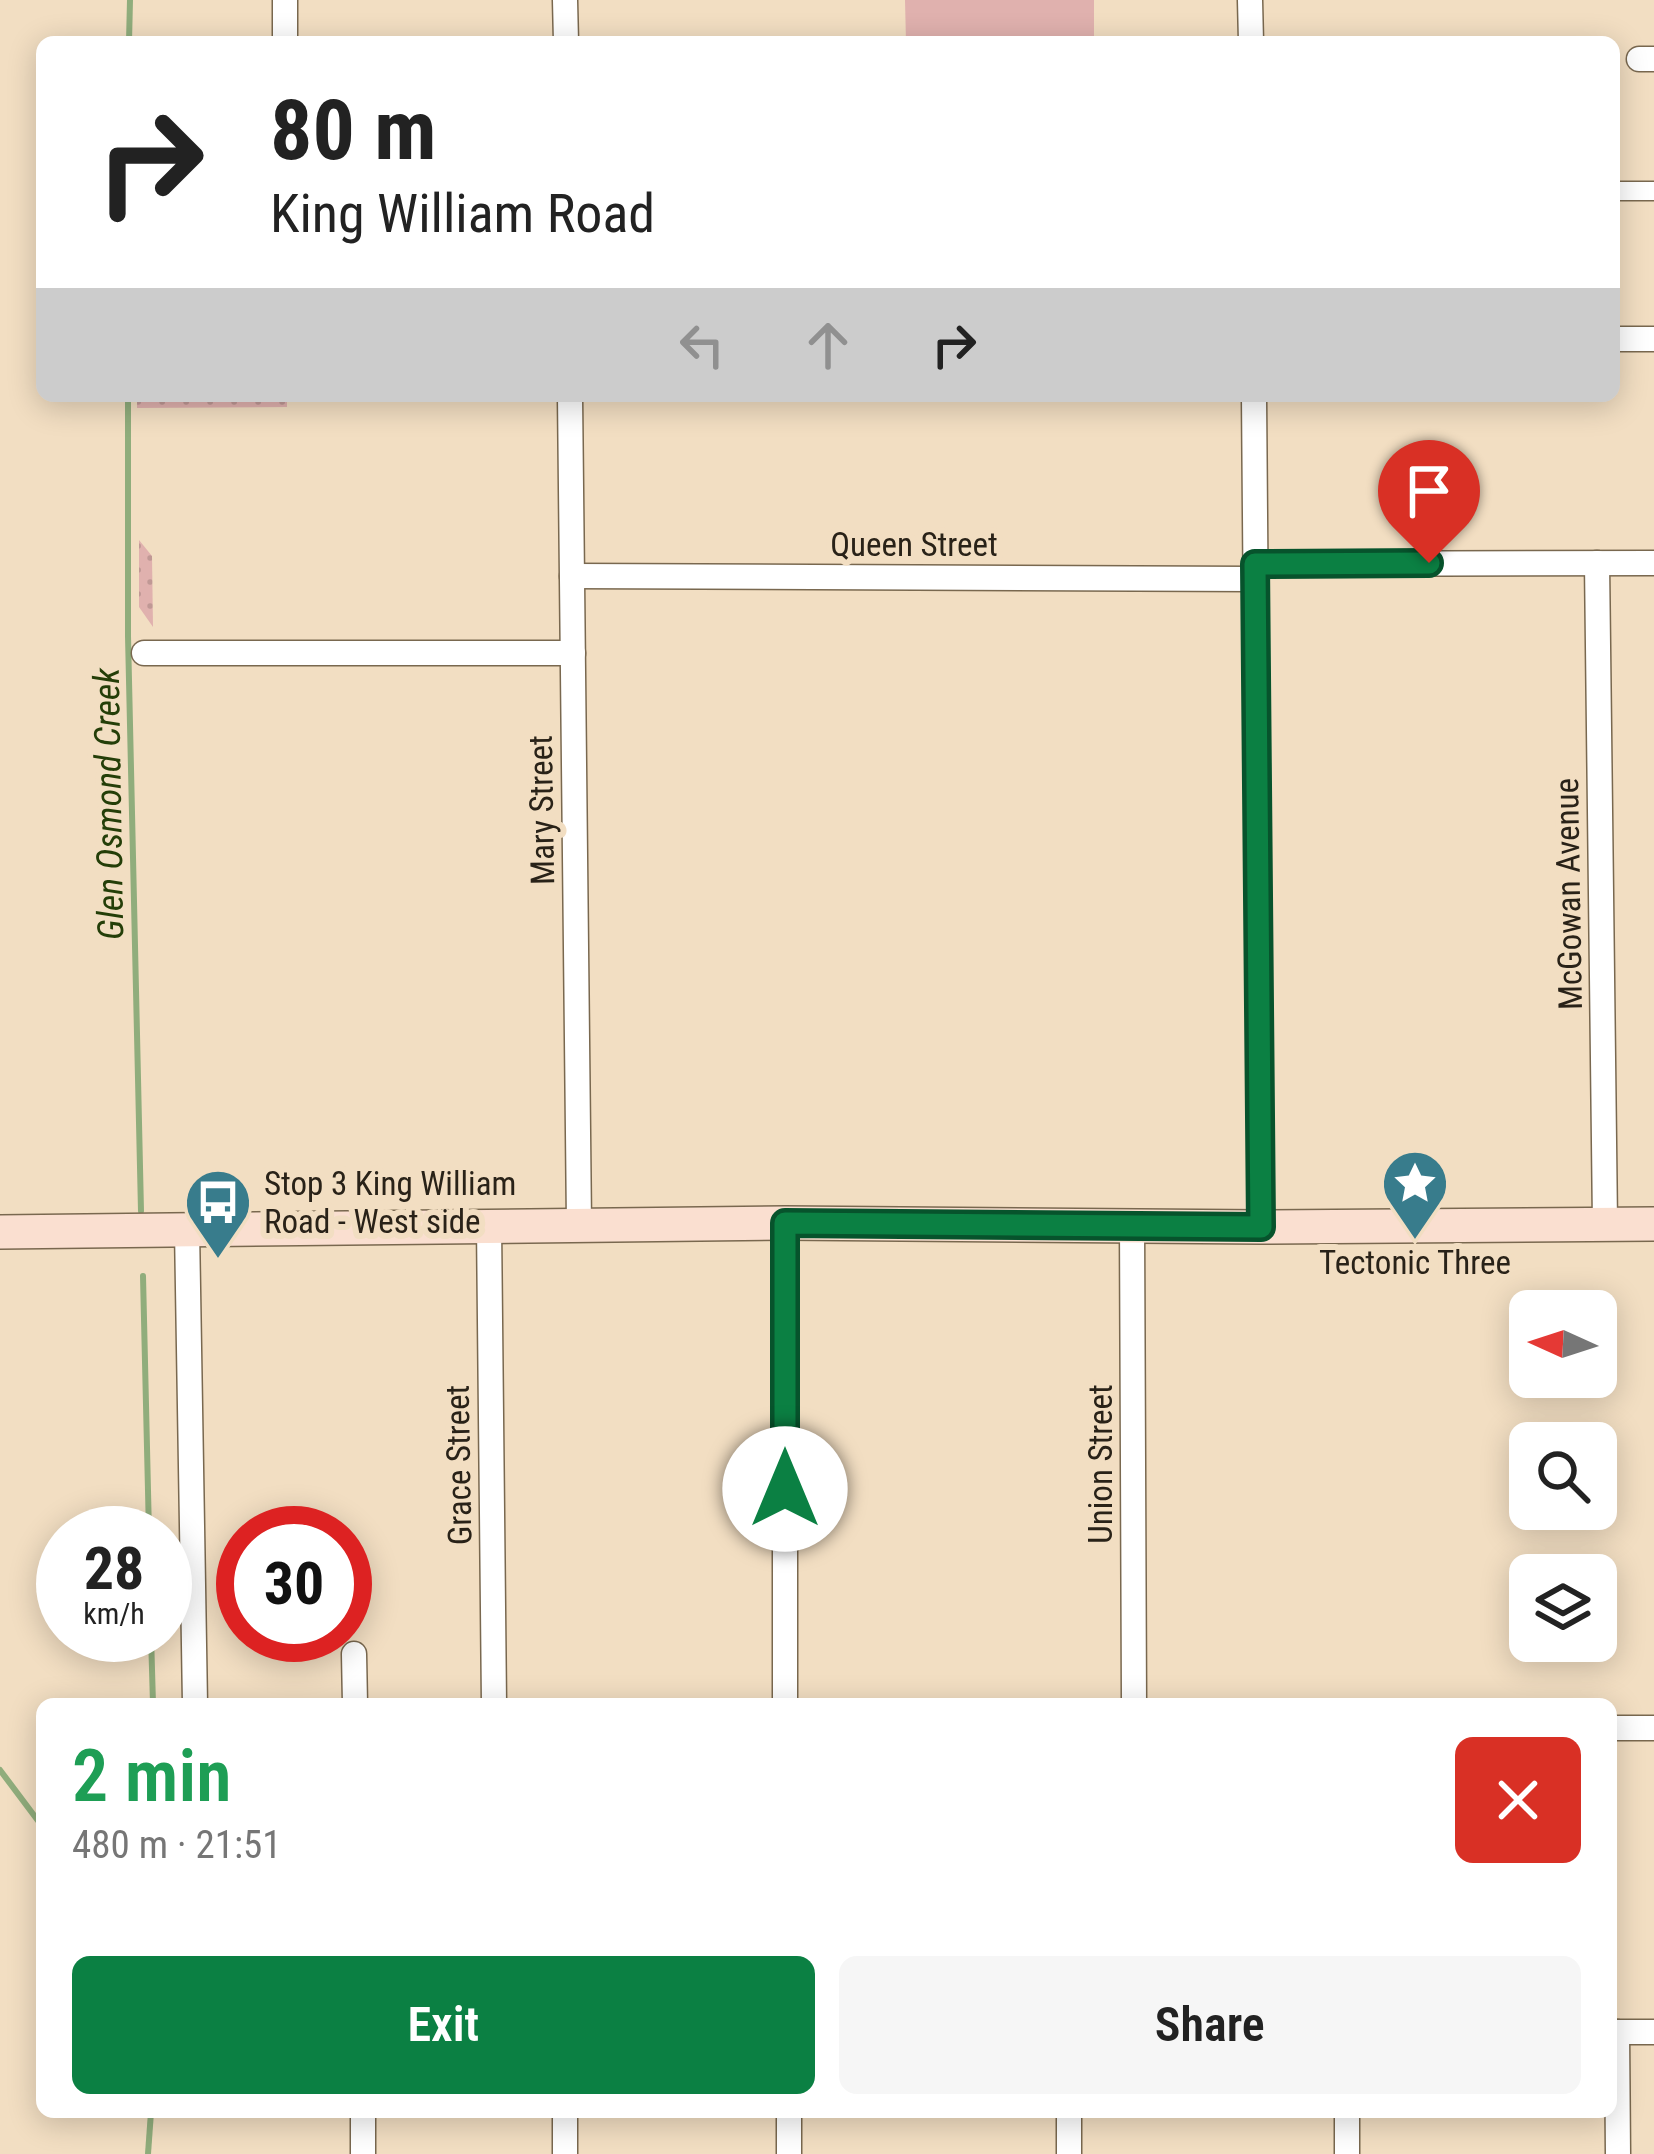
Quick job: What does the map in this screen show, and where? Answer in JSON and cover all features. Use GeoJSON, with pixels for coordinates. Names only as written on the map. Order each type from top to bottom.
{"type":"FeatureCollection","features":[{"type":"Feature","properties":{"kind":"main road"},"geometry":{"type":"LineString","coordinates":[[0,1232],[785,1223],[1654,1224]]}},
{"type":"Feature","properties":{"kind":"street"},"geometry":{"type":"LineString","coordinates":[[285,0],[285,36]]}},
{"type":"Feature","properties":{"kind":"street"},"geometry":{"type":"LineString","coordinates":[[565,0],[566,36]]}},
{"type":"Feature","properties":{"kind":"street"},"geometry":{"type":"LineString","coordinates":[[1250,0],[1251,36]]}},
{"type":"Feature","properties":{"kind":"street"},"geometry":{"type":"LineString","coordinates":[[1620,191],[1654,191]]}},
{"type":"Feature","properties":{"kind":"street"},"geometry":{"type":"LineString","coordinates":[[1620,339],[1654,339]]}},
{"type":"Feature","properties":{"kind":"street","name":"Mary Street"},"geometry":{"type":"LineString","coordinates":[[570,402],[579,1224]]}},
{"type":"Feature","properties":{"kind":"street"},"geometry":{"type":"LineString","coordinates":[[1254,402],[1261,1227]]}},
{"type":"Feature","properties":{"kind":"street","name":"McGowan Avenue"},"geometry":{"type":"LineString","coordinates":[[1597,563],[1605,1224]]}},
{"type":"Feature","properties":{"kind":"street","name":"Queen Street"},"geometry":{"type":"LineString","coordinates":[[572,576],[1654,563]]}},
{"type":"Feature","properties":{"kind":"street"},"geometry":{"type":"LineString","coordinates":[[144,653],[572,653]]}},
{"type":"Feature","properties":{"kind":"street"},"geometry":{"type":"LineString","coordinates":[[785,1223],[785,1698]]}},
{"type":"Feature","properties":{"kind":"street","name":"Union Street"},"geometry":{"type":"LineString","coordinates":[[1132,1223],[1134,1698]]}},
{"type":"Feature","properties":{"kind":"street","name":"Grace Street"},"geometry":{"type":"LineString","coordinates":[[489,1225],[494,1698]]}},
{"type":"Feature","properties":{"kind":"street"},"geometry":{"type":"LineString","coordinates":[[187,1229],[195,1698]]}},
{"type":"Feature","properties":{"kind":"street"},"geometry":{"type":"LineString","coordinates":[[354,1662],[355,1698]]}},
{"type":"Feature","properties":{"kind":"street"},"geometry":{"type":"LineString","coordinates":[[1617,1728],[1654,1728]]}},
{"type":"Feature","properties":{"kind":"street"},"geometry":{"type":"LineString","coordinates":[[1617,2032],[1654,2032]]}},
{"type":"Feature","properties":{"kind":"street"},"geometry":{"type":"LineString","coordinates":[[363,2118],[363,2154]]}},
{"type":"Feature","properties":{"kind":"street"},"geometry":{"type":"LineString","coordinates":[[566,2118],[566,2154]]}},
{"type":"Feature","properties":{"kind":"street"},"geometry":{"type":"LineString","coordinates":[[789,2118],[789,2154]]}},
{"type":"Feature","properties":{"kind":"street"},"geometry":{"type":"LineString","coordinates":[[1069,2118],[1069,2154]]}},
{"type":"Feature","properties":{"kind":"street"},"geometry":{"type":"LineString","coordinates":[[1347,2118],[1347,2154]]}},
{"type":"Feature","properties":{"kind":"street"},"geometry":{"type":"LineString","coordinates":[[1617,2118],[1618,2154]]}},
{"type":"Feature","properties":{"kind":"shaded area"},"geometry":{"type":"Polygon","coordinates":[[[905,0],[1094,0],[1094,36],[906,36],[905,0]]]}},
{"type":"Feature","properties":{"kind":"shaded area"},"geometry":{"type":"Polygon","coordinates":[[[137,402],[287,402],[287,407],[137,408],[137,402]]]}},
{"type":"Feature","properties":{"kind":"shaded area"},"geometry":{"type":"Polygon","coordinates":[[[139,540],[152,556],[153,627],[139,607],[139,540]]]}},
{"type":"Feature","properties":{"kind":"waterway","name":"Glen Osmond Creek"},"geometry":{"type":"LineString","coordinates":[[129,36],[130,0]]}},
{"type":"Feature","properties":{"kind":"waterway","name":"Glen Osmond Creek"},"geometry":{"type":"LineString","coordinates":[[128,402],[128,636],[141,1211]]}},
{"type":"Feature","properties":{"kind":"waterway","name":"Glen Osmond Creek"},"geometry":{"type":"LineString","coordinates":[[143,1276],[148,1506]]}},
{"type":"Feature","properties":{"kind":"waterway","name":"Glen Osmond Creek"},"geometry":{"type":"LineString","coordinates":[[152,1662],[153,1698]]}},
{"type":"Feature","properties":{"kind":"waterway"},"geometry":{"type":"LineString","coordinates":[[0,1770],[36,1818]]}},
{"type":"Feature","properties":{"kind":"waterway"},"geometry":{"type":"LineString","coordinates":[[148,2154],[151,2118]]}},
{"type":"Feature","properties":{"kind":"place","name":"Tectonic Three"},"geometry":{"type":"Point","coordinates":[1415,1242]}},
{"type":"Feature","properties":{"kind":"place","name":"Stop 3 King William Road - West side"},"geometry":{"type":"Point","coordinates":[218,1261]}},
{"type":"Feature","properties":{"kind":"route"},"geometry":{"type":"LineString","coordinates":[[785,1489],[785,1223],[1261,1227],[1255,564],[1429,563]]}}]}
